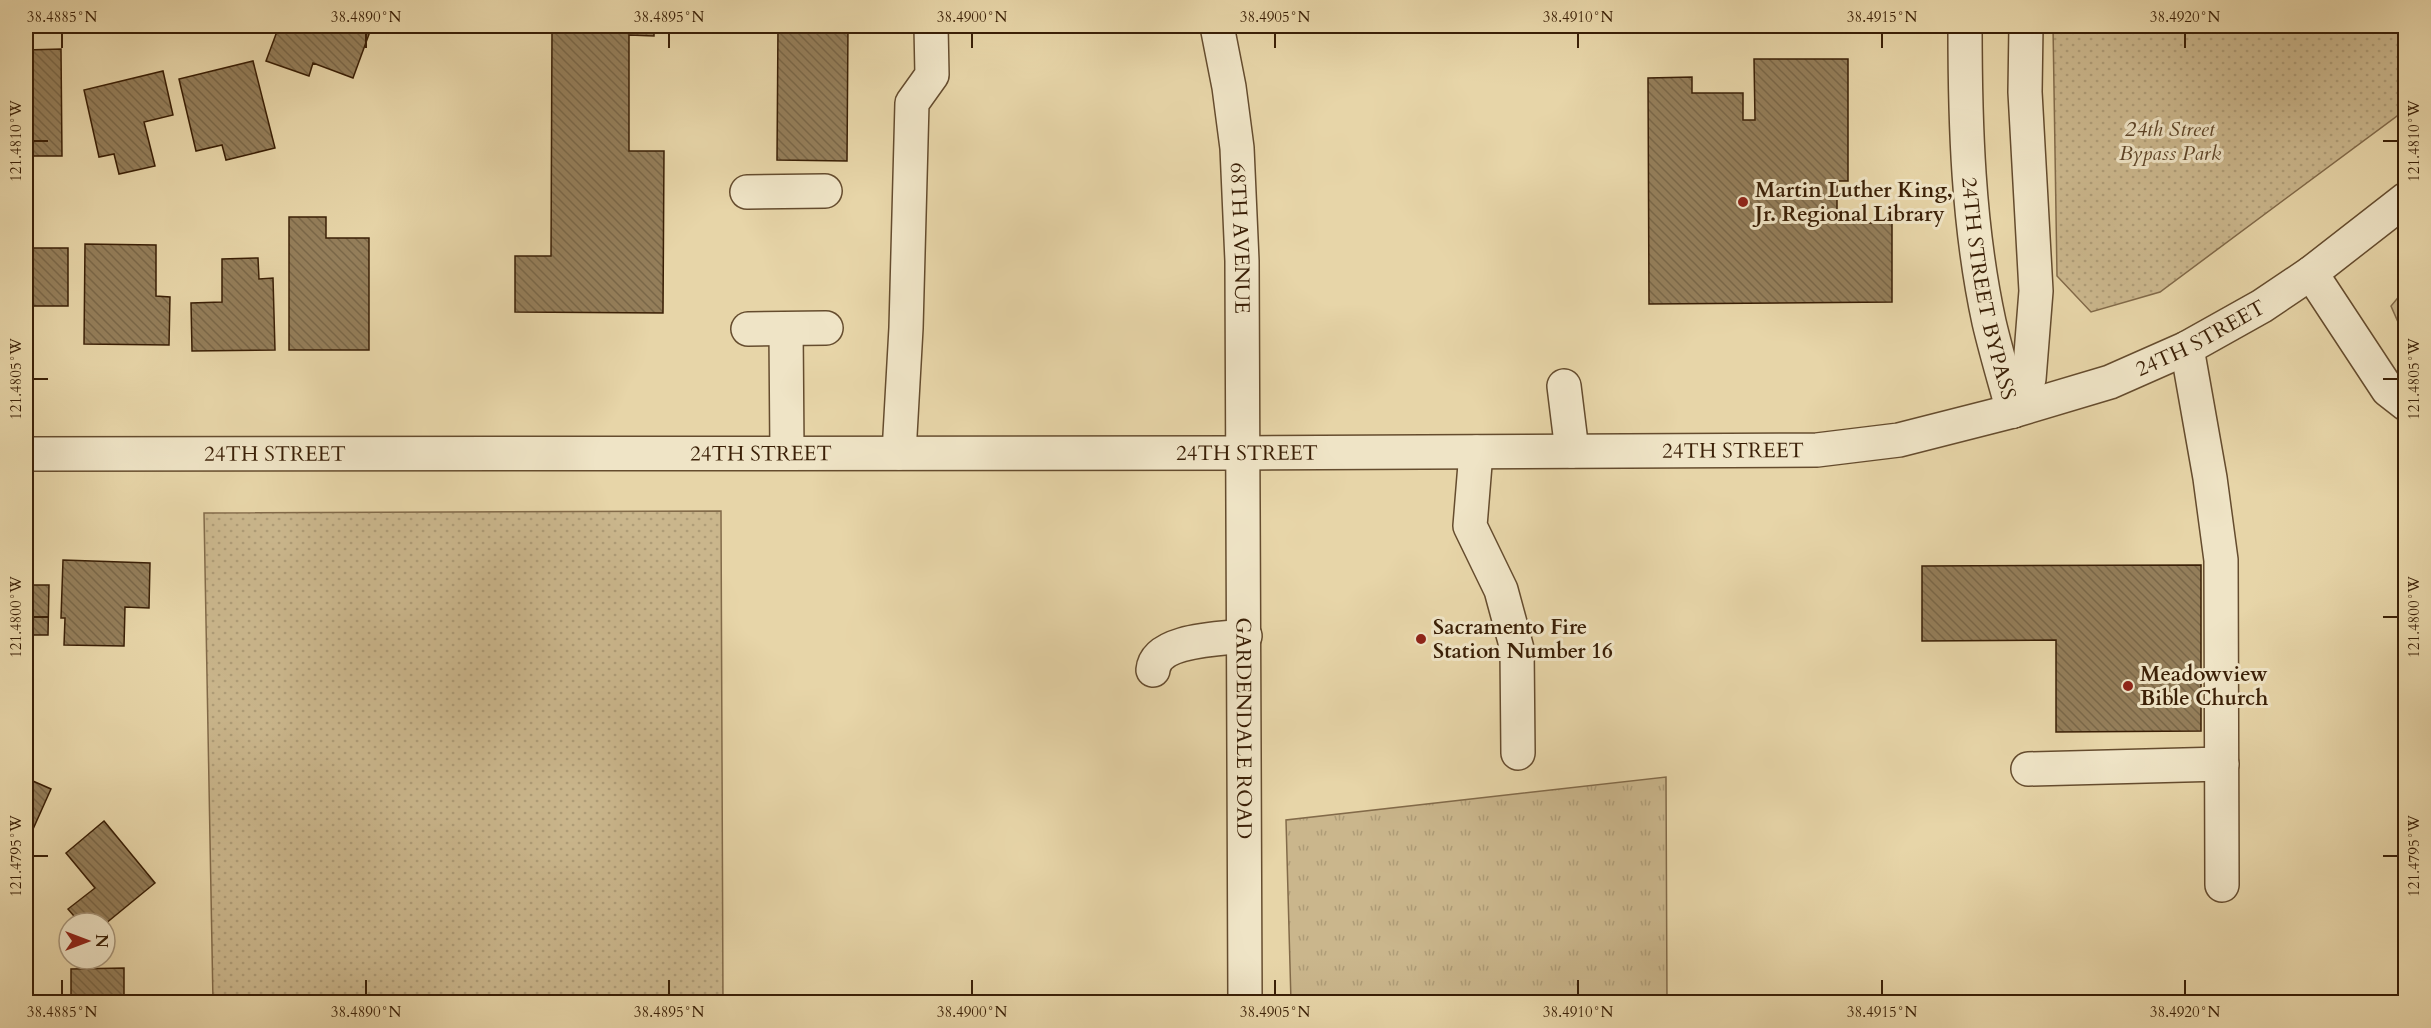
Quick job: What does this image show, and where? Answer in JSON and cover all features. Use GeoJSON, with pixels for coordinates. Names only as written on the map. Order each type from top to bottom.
{"type":"FeatureCollection","features":[{"type":"Feature","properties":{"kind":"street"},"geometry":{"type":"LineString","coordinates":[[899,453],[906,328],[912,103],[932,75],[931,26]]}},
{"type":"Feature","properties":{"kind":"street","name":"68TH AVENUE"},"geometry":{"type":"LineString","coordinates":[[1217,26],[1229,87],[1237,148],[1242,261],[1244,453]]}},
{"type":"Feature","properties":{"kind":"street","name":"24TH STREET BYPASS"},"geometry":{"type":"LineString","coordinates":[[1965,26],[1965,115],[1975,236],[1989,322],[2013,411]]}},
{"type":"Feature","properties":{"kind":"street","name":"24TH STREET BYPASS"},"geometry":{"type":"LineString","coordinates":[[2013,411],[2029,379],[2036,291],[2025,92],[2026,26]]}},
{"type":"Feature","properties":{"kind":"street"},"geometry":{"type":"LineString","coordinates":[[747,192],[825,191]]}},
{"type":"Feature","properties":{"kind":"street","name":"24TH STREET"},"geometry":{"type":"LineString","coordinates":[[26,454],[1817,450],[1899,440],[2013,411],[2110,382],[2187,348],[2262,306],[2312,273],[2406,199]]}},
{"type":"Feature","properties":{"kind":"street"},"geometry":{"type":"LineString","coordinates":[[2312,273],[2388,390],[2406,404]]}},
{"type":"Feature","properties":{"kind":"street"},"geometry":{"type":"LineString","coordinates":[[748,328],[826,328]]}},
{"type":"Feature","properties":{"kind":"street"},"geometry":{"type":"LineString","coordinates":[[786,328],[787,453]]}},
{"type":"Feature","properties":{"kind":"street"},"geometry":{"type":"LineString","coordinates":[[2187,348],[2210,478],[2220,560],[2222,885]]}},
{"type":"Feature","properties":{"kind":"street"},"geometry":{"type":"LineString","coordinates":[[1564,386],[1572,451]]}},
{"type":"Feature","properties":{"kind":"street"},"geometry":{"type":"LineString","coordinates":[[1476,452],[1470,526],[1501,590],[1516,649],[1518,753]]}},
{"type":"Feature","properties":{"kind":"street","name":"GARDENDALE ROAD"},"geometry":{"type":"LineString","coordinates":[[1244,453],[1245,1002]]}},
{"type":"Feature","properties":{"kind":"street"},"geometry":{"type":"LineString","coordinates":[[1153,670],[1153,664],[1174,646],[1245,636]]}},
{"type":"Feature","properties":{"kind":"street"},"geometry":{"type":"LineString","coordinates":[[2028,769],[2222,764]]}},
{"type":"Feature","properties":{"kind":"green space","name":"24th Street Bypass Park"},"geometry":{"type":"Polygon","coordinates":[[[2053,26],[2405,26],[2405,110],[2160,292],[2091,312],[2057,276],[2053,26]]]}},
{"type":"Feature","properties":{"kind":"green space"},"geometry":{"type":"Polygon","coordinates":[[[2405,289],[2405,338],[2391,306],[2405,289]]]}},
{"type":"Feature","properties":{"kind":"green space"},"geometry":{"type":"Polygon","coordinates":[[[721,511],[723,1002],[213,1002],[204,513],[721,511]]]}},
{"type":"Feature","properties":{"kind":"green space"},"geometry":{"type":"Polygon","coordinates":[[[1666,777],[1667,1002],[1291,1002],[1286,820],[1666,777]]]}},
{"type":"Feature","properties":{"kind":"building"},"geometry":{"type":"Polygon","coordinates":[[[279,26],[372,26],[353,78],[313,63],[309,76],[266,61],[279,26]]]}},
{"type":"Feature","properties":{"kind":"building"},"geometry":{"type":"Polygon","coordinates":[[[409,26],[654,26],[654,36],[629,35],[629,151],[664,151],[663,313],[515,312],[515,256],[551,256],[552,30],[409,29],[409,26]]]}},
{"type":"Feature","properties":{"kind":"building"},"geometry":{"type":"Polygon","coordinates":[[[778,26],[848,26],[847,161],[777,160],[778,26]]]}},
{"type":"Feature","properties":{"kind":"building"},"geometry":{"type":"Polygon","coordinates":[[[61,49],[62,156],[26,156],[26,50],[61,49]]]}},
{"type":"Feature","properties":{"kind":"building","name":"Martin Luther King, Jr. Regional Library"},"geometry":{"type":"Polygon","coordinates":[[[1754,59],[1848,59],[1848,181],[1837,181],[1837,223],[1892,223],[1892,302],[1649,304],[1648,78],[1692,77],[1692,93],[1743,93],[1743,120],[1755,120],[1754,59]]]}},
{"type":"Feature","properties":{"kind":"building"},"geometry":{"type":"Polygon","coordinates":[[[253,61],[275,148],[226,160],[222,145],[196,151],[179,79],[253,61]]]}},
{"type":"Feature","properties":{"kind":"building"},"geometry":{"type":"Polygon","coordinates":[[[163,71],[173,115],[144,122],[155,166],[119,174],[114,154],[99,157],[84,90],[163,71]]]}},
{"type":"Feature","properties":{"kind":"building"},"geometry":{"type":"Polygon","coordinates":[[[289,217],[326,217],[326,238],[369,238],[369,350],[289,350],[289,217]]]}},
{"type":"Feature","properties":{"kind":"building"},"geometry":{"type":"Polygon","coordinates":[[[85,244],[156,245],[156,296],[170,297],[169,345],[84,344],[85,244]]]}},
{"type":"Feature","properties":{"kind":"building"},"geometry":{"type":"Polygon","coordinates":[[[26,248],[68,248],[68,306],[26,306],[26,248]]]}},
{"type":"Feature","properties":{"kind":"building"},"geometry":{"type":"Polygon","coordinates":[[[258,258],[259,279],[273,278],[275,350],[192,351],[191,303],[222,302],[222,259],[258,258]]]}},
{"type":"Feature","properties":{"kind":"building"},"geometry":{"type":"Polygon","coordinates":[[[63,560],[150,563],[149,608],[125,607],[124,646],[64,645],[65,618],[61,618],[63,560]]]}},
{"type":"Feature","properties":{"kind":"building","name":"Meadowview Bible Church"},"geometry":{"type":"Polygon","coordinates":[[[2201,565],[2201,731],[2056,732],[2056,640],[1922,641],[1922,566],[2201,565]]]}},
{"type":"Feature","properties":{"kind":"building"},"geometry":{"type":"Polygon","coordinates":[[[26,585],[49,585],[48,635],[26,635],[26,585]]]}},
{"type":"Feature","properties":{"kind":"building"},"geometry":{"type":"Polygon","coordinates":[[[26,778],[51,789],[29,838],[26,837],[26,778]]]}},
{"type":"Feature","properties":{"kind":"building"},"geometry":{"type":"Polygon","coordinates":[[[104,821],[155,883],[117,914],[117,911],[70,911],[68,909],[95,888],[66,853],[104,821]]]}},
{"type":"Feature","properties":{"kind":"building"},"geometry":{"type":"Polygon","coordinates":[[[117,968],[124,968],[124,1002],[71,1002],[71,971],[117,971],[117,968]]]}},
{"type":"Feature","properties":{"kind":"place","name":"Martin Luther King, Jr. Regional Library"},"geometry":{"type":"Point","coordinates":[1743,202]}},
{"type":"Feature","properties":{"kind":"place","name":"Sacramento Fire Station Number 16"},"geometry":{"type":"Point","coordinates":[1421,639]}},
{"type":"Feature","properties":{"kind":"place","name":"Meadowview Bible Church"},"geometry":{"type":"Point","coordinates":[2128,686]}}]}
